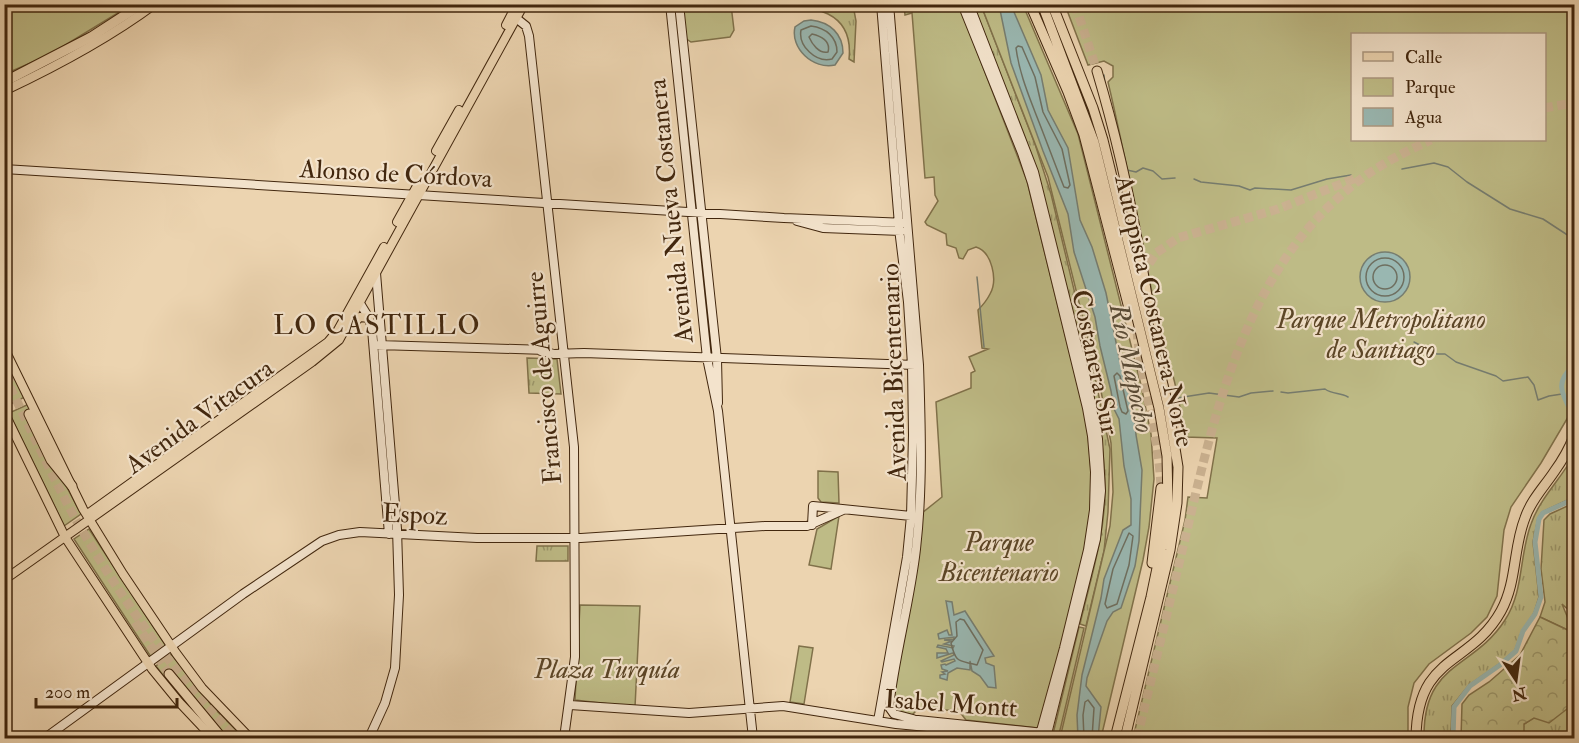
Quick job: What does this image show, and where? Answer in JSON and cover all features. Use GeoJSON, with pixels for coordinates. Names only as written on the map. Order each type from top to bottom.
{"type":"FeatureCollection","features":[{"type":"Feature","properties":{"kind":"highway"},"geometry":{"type":"LineString","coordinates":[[4,82],[91,38],[142,4]]}},
{"type":"Feature","properties":{"kind":"highway"},"geometry":{"type":"LineString","coordinates":[[1030,4],[1064,83],[1083,135],[1124,293],[1147,359]]}},
{"type":"Feature","properties":{"kind":"highway","name":"Autopista Costanera Norte"},"geometry":{"type":"LineString","coordinates":[[1042,4],[1091,133],[1162,422],[1168,471],[1166,518],[1151,597],[1114,738]]}},
{"type":"Feature","properties":{"kind":"highway","name":"Autopista Costanera Norte"},"geometry":{"type":"LineString","coordinates":[[1052,4],[1101,134],[1154,346],[1175,441],[1178,467],[1177,503],[1170,550],[1125,738]]}},
{"type":"Feature","properties":{"kind":"highway"},"geometry":{"type":"LineString","coordinates":[[1097,71],[1119,153],[1139,246],[1154,346]]}},
{"type":"Feature","properties":{"kind":"highway"},"geometry":{"type":"LineString","coordinates":[[29,414],[51,460],[72,486]]}},
{"type":"Feature","properties":{"kind":"highway"},"geometry":{"type":"LineString","coordinates":[[1416,738],[1420,704],[1431,680],[1442,667],[1485,632],[1502,609],[1511,586],[1520,532],[1527,512],[1561,462],[1575,436]]}},
{"type":"Feature","properties":{"kind":"highway"},"geometry":{"type":"LineString","coordinates":[[1151,597],[1161,488]]}},
{"type":"Feature","properties":{"kind":"highway"},"geometry":{"type":"LineString","coordinates":[[169,674],[222,738]]}},
{"type":"Feature","properties":{"kind":"main road"},"geometry":{"type":"LineString","coordinates":[[4,93],[113,34],[155,4]]}},
{"type":"Feature","properties":{"kind":"main road","name":"Avenida Nueva Costanera"},"geometry":{"type":"LineString","coordinates":[[670,4],[707,358],[718,411],[753,738]]}},
{"type":"Feature","properties":{"kind":"main road","name":"Avenida Nueva Costanera"},"geometry":{"type":"LineString","coordinates":[[679,4],[717,359],[718,411]]}},
{"type":"Feature","properties":{"kind":"main road","name":"Avenida Bicentenario"},"geometry":{"type":"LineString","coordinates":[[880,4],[915,365],[918,525],[916,552],[889,707],[894,714],[913,719]]}},
{"type":"Feature","properties":{"kind":"main road","name":"Avenida Bicentenario"},"geometry":{"type":"LineString","coordinates":[[888,4],[903,227]]}},
{"type":"Feature","properties":{"kind":"main road","name":"Costanera Sur"},"geometry":{"type":"LineString","coordinates":[[962,4],[1032,183],[1087,408],[1094,448],[1095,491],[1090,538],[1043,736]]}},
{"type":"Feature","properties":{"kind":"main road","name":"Costanera Sur"},"geometry":{"type":"LineString","coordinates":[[969,4],[1034,171],[1089,393],[1098,439],[1101,490],[1096,539],[1043,736]]}},
{"type":"Feature","properties":{"kind":"main road","name":"Avenida Vitacura"},"geometry":{"type":"LineString","coordinates":[[4,580],[189,441],[328,342],[338,330],[516,18],[521,5]]}},
{"type":"Feature","properties":{"kind":"main road","name":"Avenida Vitacura"},"geometry":{"type":"LineString","coordinates":[[88,517],[174,460],[324,353],[344,332],[415,195],[521,5]]}},
{"type":"Feature","properties":{"kind":"main road","name":"Francisco de Aguirre"},"geometry":{"type":"LineString","coordinates":[[516,18],[526,26],[529,36],[574,447],[575,657],[564,738]]}},
{"type":"Feature","properties":{"kind":"main road"},"geometry":{"type":"LineString","coordinates":[[4,93],[46,72]]}},
{"type":"Feature","properties":{"kind":"main road","name":"Alonso de Córdova"},"geometry":{"type":"LineString","coordinates":[[4,169],[784,218],[816,222],[822,228],[903,227]]}},
{"type":"Feature","properties":{"kind":"main road"},"geometry":{"type":"LineString","coordinates":[[376,273],[388,404],[393,534]]}},
{"type":"Feature","properties":{"kind":"main road"},"geometry":{"type":"LineString","coordinates":[[357,295],[360,305],[369,318],[374,345],[378,405],[399,587],[395,668],[385,703],[369,738]]}},
{"type":"Feature","properties":{"kind":"main road"},"geometry":{"type":"LineString","coordinates":[[344,332],[360,317],[369,318]]}},
{"type":"Feature","properties":{"kind":"main road"},"geometry":{"type":"LineString","coordinates":[[374,345],[541,351],[547,354],[563,352],[915,365]]}},
{"type":"Feature","properties":{"kind":"main road"},"geometry":{"type":"LineString","coordinates":[[4,348],[88,517],[171,646],[216,705],[250,738]]}},
{"type":"Feature","properties":{"kind":"main road","name":"Avenida Bicentenario"},"geometry":{"type":"LineString","coordinates":[[878,720],[904,573],[911,516],[915,365]]}},
{"type":"Feature","properties":{"kind":"main road"},"geometry":{"type":"LineString","coordinates":[[378,405],[388,404]]}},
{"type":"Feature","properties":{"kind":"main road"},"geometry":{"type":"LineString","coordinates":[[4,412],[64,534],[148,663],[179,702],[213,738]]}},
{"type":"Feature","properties":{"kind":"main road"},"geometry":{"type":"LineString","coordinates":[[174,460],[188,446],[189,441]]}},
{"type":"Feature","properties":{"kind":"main road"},"geometry":{"type":"LineString","coordinates":[[812,525],[813,506],[911,516]]}},
{"type":"Feature","properties":{"kind":"main road","name":"Espoz"},"geometry":{"type":"LineString","coordinates":[[45,738],[252,588],[322,541],[353,532],[477,538],[575,538],[812,525],[843,510]]}},
{"type":"Feature","properties":{"kind":"main road","name":"Avenida Vitacura"},"geometry":{"type":"LineString","coordinates":[[4,573],[64,534]]}},
{"type":"Feature","properties":{"kind":"main road","name":"Isabel Montt"},"geometry":{"type":"LineString","coordinates":[[570,705],[672,713],[783,706],[1016,737],[1043,736]]}},
{"type":"Feature","properties":{"kind":"main road","name":"Isabel Montt"},"geometry":{"type":"LineString","coordinates":[[878,720],[913,719],[1043,736]]}},
{"type":"Feature","properties":{"kind":"green space"},"geometry":{"type":"Polygon","coordinates":[[[5,5],[131,5],[49,55],[5,74],[5,5]]]}},
{"type":"Feature","properties":{"kind":"green space"},"geometry":{"type":"Polygon","coordinates":[[[682,5],[731,5],[734,30],[730,37],[691,42],[685,38],[682,5]]]}},
{"type":"Feature","properties":{"kind":"green space"},"geometry":{"type":"Polygon","coordinates":[[[812,5],[853,5],[856,21],[854,62],[849,59],[848,39],[843,27],[834,18],[812,5]]]}},
{"type":"Feature","properties":{"kind":"green space","name":"Parque Bicentenario"},"geometry":{"type":"Polygon","coordinates":[[[904,5],[959,5],[1027,181],[1087,423],[1092,482],[1091,510],[1071,612],[1038,728],[966,720],[959,711],[919,708],[911,716],[898,715],[892,707],[922,513],[942,497],[936,402],[971,388],[971,373],[975,371],[969,357],[988,349],[982,348],[978,310],[989,296],[993,281],[990,260],[982,250],[976,247],[968,250],[963,259],[959,258],[956,248],[947,245],[946,234],[925,222],[938,201],[935,195],[934,177],[925,178],[912,13],[905,15],[904,5]]]}},
{"type":"Feature","properties":{"kind":"green space"},"geometry":{"type":"Polygon","coordinates":[[[972,5],[981,5],[1035,144],[1051,194],[1110,449],[1104,551],[1086,626],[1080,624],[1096,558],[1105,490],[1104,461],[1095,403],[1080,345],[972,5]]]}},
{"type":"Feature","properties":{"kind":"green space"},"geometry":{"type":"Polygon","coordinates":[[[981,5],[1023,5],[1078,134],[1141,385],[1151,434],[1154,479],[1149,527],[1101,738],[1060,738],[1110,526],[1113,492],[1111,443],[1101,391],[1048,177],[981,5]]]}},
{"type":"Feature","properties":{"kind":"green space","name":"Parque Metropolitano de Santiago"},"geometry":{"type":"Polygon","coordinates":[[[1065,5],[1574,5],[1574,407],[1541,463],[1511,507],[1504,530],[1497,596],[1487,617],[1471,633],[1429,664],[1414,683],[1408,707],[1408,738],[1133,738],[1185,520],[1188,497],[1207,498],[1217,438],[1185,437],[1177,394],[1160,331],[1108,82],[1113,77],[1113,66],[1104,61],[1088,65],[1065,5]]]}},
{"type":"Feature","properties":{"kind":"green space"},"geometry":{"type":"Polygon","coordinates":[[[5,356],[25,397],[6,406],[5,403],[5,356]]]}},
{"type":"Feature","properties":{"kind":"green space"},"geometry":{"type":"Polygon","coordinates":[[[527,358],[557,359],[561,394],[529,393],[527,358]]]}},
{"type":"Feature","properties":{"kind":"green space"},"geometry":{"type":"Polygon","coordinates":[[[29,404],[81,514],[64,526],[9,413],[29,404]]]}},
{"type":"Feature","properties":{"kind":"green space"},"geometry":{"type":"Polygon","coordinates":[[[1574,455],[1574,497],[1542,512],[1538,518],[1533,542],[1539,597],[1534,613],[1522,631],[1515,650],[1469,685],[1452,706],[1451,738],[1424,738],[1426,713],[1432,694],[1441,680],[1492,636],[1511,609],[1531,524],[1540,506],[1574,455]]]}},
{"type":"Feature","properties":{"kind":"green space"},"geometry":{"type":"Polygon","coordinates":[[[818,471],[838,472],[839,503],[821,502],[818,498],[818,471]]]}},
{"type":"Feature","properties":{"kind":"green space"},"geometry":{"type":"Polygon","coordinates":[[[1574,503],[1574,615],[1562,604],[1574,633],[1540,617],[1545,602],[1541,569],[1544,520],[1550,514],[1574,503]]]}},
{"type":"Feature","properties":{"kind":"green space"},"geometry":{"type":"Polygon","coordinates":[[[839,516],[831,569],[809,565],[817,529],[839,516]]]}},
{"type":"Feature","properties":{"kind":"green space"},"geometry":{"type":"Polygon","coordinates":[[[89,529],[166,646],[151,657],[74,539],[89,529]]]}},
{"type":"Feature","properties":{"kind":"green space"},"geometry":{"type":"Polygon","coordinates":[[[537,546],[568,546],[568,561],[536,561],[537,546]]]}},
{"type":"Feature","properties":{"kind":"green space","name":"Plaza Turquía"},"geometry":{"type":"Polygon","coordinates":[[[580,605],[640,606],[635,707],[575,700],[580,605]]]}},
{"type":"Feature","properties":{"kind":"green space"},"geometry":{"type":"Polygon","coordinates":[[[1540,617],[1574,633],[1574,712],[1567,709],[1549,723],[1534,718],[1524,724],[1524,738],[1461,738],[1462,704],[1469,695],[1489,682],[1520,655],[1540,617]]]}},
{"type":"Feature","properties":{"kind":"green space"},"geometry":{"type":"Polygon","coordinates":[[[1079,627],[1084,628],[1061,726],[1058,738],[1052,738],[1079,627]]]}},
{"type":"Feature","properties":{"kind":"green space"},"geometry":{"type":"Polygon","coordinates":[[[799,646],[813,648],[804,704],[790,702],[799,646]]]}},
{"type":"Feature","properties":{"kind":"green space"},"geometry":{"type":"Polygon","coordinates":[[[171,654],[213,707],[244,738],[225,738],[218,726],[172,671],[212,729],[177,694],[156,666],[171,654]]]}},
{"type":"Feature","properties":{"kind":"green space"},"geometry":{"type":"Polygon","coordinates":[[[1566,707],[1574,710],[1574,738],[1521,738],[1523,725],[1536,716],[1566,707]]]}},
{"type":"Feature","properties":{"kind":"water"},"geometry":{"type":"Polygon","coordinates":[[[999,5],[1011,5],[1041,75],[1048,110],[1068,148],[1080,220],[1092,247],[1106,293],[1120,362],[1126,374],[1133,403],[1142,470],[1139,541],[1135,566],[1121,608],[1113,612],[1107,621],[1087,678],[1086,686],[1101,707],[1098,738],[1078,738],[1077,715],[1082,675],[1104,579],[1123,530],[1131,525],[1131,499],[1124,466],[1119,419],[1114,409],[1095,317],[1074,252],[1068,214],[1011,63],[999,5]]]}},
{"type":"Feature","properties":{"kind":"water"},"geometry":{"type":"Polygon","coordinates":[[[811,20],[829,26],[841,40],[843,53],[835,65],[827,66],[811,61],[800,50],[794,35],[795,27],[804,21],[811,20]]]}},
{"type":"Feature","properties":{"kind":"water"},"geometry":{"type":"Polygon","coordinates":[[[1380,252],[1390,252],[1403,259],[1410,272],[1410,282],[1403,295],[1390,302],[1380,302],[1371,298],[1364,291],[1360,282],[1360,272],[1364,263],[1371,256],[1380,252]]]}},
{"type":"Feature","properties":{"kind":"water"},"geometry":{"type":"Polygon","coordinates":[[[946,601],[952,602],[954,615],[965,611],[994,656],[985,658],[986,663],[994,666],[996,688],[988,687],[980,676],[972,671],[970,661],[970,670],[957,668],[948,673],[947,680],[940,678],[940,675],[945,674],[942,672],[948,671],[942,669],[941,665],[955,661],[954,659],[941,661],[954,655],[953,653],[937,658],[937,653],[948,653],[946,649],[937,647],[938,645],[953,648],[954,646],[944,644],[952,641],[944,640],[954,639],[954,637],[939,639],[938,634],[947,630],[949,635],[952,635],[946,601]]]}},
{"type":"Feature","properties":{"kind":"waterway"},"geometry":{"type":"LineString","coordinates":[[1104,75],[1105,84]]}},
{"type":"Feature","properties":{"kind":"waterway"},"geometry":{"type":"LineString","coordinates":[[1120,140],[1126,165]]}},
{"type":"Feature","properties":{"kind":"waterway"},"geometry":{"type":"LineString","coordinates":[[1402,169],[1434,163],[1448,167],[1510,209],[1543,219],[1574,237]]}},
{"type":"Feature","properties":{"kind":"waterway"},"geometry":{"type":"LineString","coordinates":[[1127,170],[1136,172],[1143,168],[1153,171],[1162,179],[1175,178]]}},
{"type":"Feature","properties":{"kind":"waterway"},"geometry":{"type":"LineString","coordinates":[[1194,179],[1201,182],[1239,186],[1250,190],[1255,188],[1291,190],[1327,179],[1351,175]]}},
{"type":"Feature","properties":{"kind":"waterway"},"geometry":{"type":"LineString","coordinates":[[977,277],[984,347]]}},
{"type":"Feature","properties":{"kind":"waterway"},"geometry":{"type":"LineString","coordinates":[[1414,342],[1503,381],[1528,377],[1534,385],[1538,400],[1562,394]]}},
{"type":"Feature","properties":{"kind":"waterway"},"geometry":{"type":"LineString","coordinates":[[1571,411],[1562,392],[1562,381],[1574,365]]}},
{"type":"Feature","properties":{"kind":"waterway"},"geometry":{"type":"LineString","coordinates":[[1281,392],[1325,389],[1348,397]]}},
{"type":"Feature","properties":{"kind":"waterway"},"geometry":{"type":"LineString","coordinates":[[1177,398],[1209,393],[1239,397],[1251,393],[1273,391]]}},
{"type":"Feature","properties":{"kind":"waterway","name":"Río Mapocho"},"geometry":{"type":"LineString","coordinates":[[1133,404],[1141,403]]}},
{"type":"Feature","properties":{"kind":"waterway"},"geometry":{"type":"LineString","coordinates":[[1453,738],[1454,707],[1470,686],[1516,651],[1523,631],[1535,614],[1541,597],[1535,542],[1539,519],[1543,513],[1574,499]]}},
{"type":"Feature","properties":{"kind":"tunnel"},"geometry":{"type":"LineString","coordinates":[[1075,4],[1097,71]]}},
{"type":"Feature","properties":{"kind":"tunnel"},"geometry":{"type":"LineString","coordinates":[[1546,108],[1574,103]]}},
{"type":"Feature","properties":{"kind":"tunnel"},"geometry":{"type":"LineString","coordinates":[[1137,738],[1211,435],[1240,345],[1260,302],[1283,261],[1312,224],[1346,191],[1387,162],[1429,141]]}},
{"type":"Feature","properties":{"kind":"tunnel"},"geometry":{"type":"LineString","coordinates":[[1142,275],[1156,253],[1178,238],[1278,209],[1356,178]]}},
{"type":"Feature","properties":{"kind":"tunnel"},"geometry":{"type":"LineString","coordinates":[[1137,330],[1157,448],[1161,488]]}},
{"type":"Feature","properties":{"kind":"tunnel"},"geometry":{"type":"LineString","coordinates":[[4,361],[16,384]]}},
{"type":"Feature","properties":{"kind":"tunnel"},"geometry":{"type":"LineString","coordinates":[[4,375],[66,501],[110,577],[169,661],[236,738]]}},
{"type":"Feature","properties":{"kind":"tunnel"},"geometry":{"type":"LineString","coordinates":[[135,622],[169,674]]}},
{"type":"Feature","properties":{"kind":"district","name":"LO CASTILLO"},"geometry":{"type":"Point","coordinates":[377,325]}}]}
